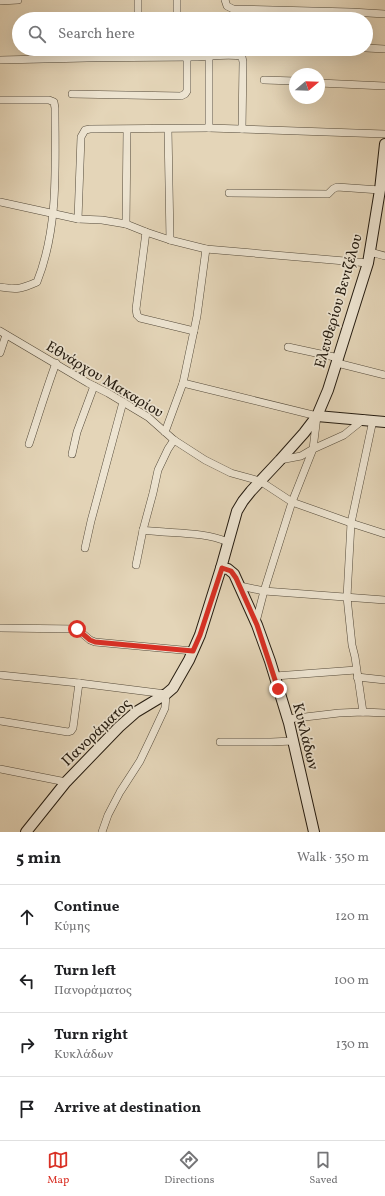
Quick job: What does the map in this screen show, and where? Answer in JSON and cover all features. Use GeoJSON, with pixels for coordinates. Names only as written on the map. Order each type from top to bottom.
{"type":"FeatureCollection","features":[{"type":"Feature","properties":{"kind":"street"},"geometry":{"type":"LineString","coordinates":[[0,1],[18,0]]}},
{"type":"Feature","properties":{"kind":"street"},"geometry":{"type":"LineString","coordinates":[[138,0],[138,12]]}},
{"type":"Feature","properties":{"kind":"street"},"geometry":{"type":"LineString","coordinates":[[177,0],[177,12]]}},
{"type":"Feature","properties":{"kind":"street"},"geometry":{"type":"LineString","coordinates":[[225,0],[227,6],[233,8],[351,12]]}},
{"type":"Feature","properties":{"kind":"street"},"geometry":{"type":"LineString","coordinates":[[373,13],[385,14]]}},
{"type":"Feature","properties":{"kind":"street"},"geometry":{"type":"LineString","coordinates":[[373,48],[385,49]]}},
{"type":"Feature","properties":{"kind":"street"},"geometry":{"type":"LineString","coordinates":[[0,60],[224,56]]}},
{"type":"Feature","properties":{"kind":"street"},"geometry":{"type":"LineString","coordinates":[[240,56],[242,57],[243,62],[242,128]]}},
{"type":"Feature","properties":{"kind":"street"},"geometry":{"type":"LineString","coordinates":[[72,94],[181,96],[187,91],[187,57]]}},
{"type":"Feature","properties":{"kind":"street"},"geometry":{"type":"LineString","coordinates":[[209,57],[209,128]]}},
{"type":"Feature","properties":{"kind":"street"},"geometry":{"type":"LineString","coordinates":[[264,80],[289,81]]}},
{"type":"Feature","properties":{"kind":"street"},"geometry":{"type":"LineString","coordinates":[[325,83],[385,86]]}},
{"type":"Feature","properties":{"kind":"street"},"geometry":{"type":"LineString","coordinates":[[0,100],[49,100],[54,102],[55,108],[55,186],[53,214],[44,263],[37,282],[14,289],[0,287]]}},
{"type":"Feature","properties":{"kind":"street"},"geometry":{"type":"LineString","coordinates":[[78,218],[81,137],[84,130],[242,128],[385,134]]}},
{"type":"Feature","properties":{"kind":"street"},"geometry":{"type":"LineString","coordinates":[[168,129],[170,240]]}},
{"type":"Feature","properties":{"kind":"street"},"geometry":{"type":"LineString","coordinates":[[126,224],[127,130]]}},
{"type":"Feature","properties":{"kind":"street","name":"Ελευθερίου Βενιζέλου"},"geometry":{"type":"LineString","coordinates":[[260,481],[317,416],[328,390],[368,263],[383,178],[385,144]]}},
{"type":"Feature","properties":{"kind":"street"},"geometry":{"type":"LineString","coordinates":[[230,193],[328,194],[333,189],[338,187],[380,190]]}},
{"type":"Feature","properties":{"kind":"street"},"geometry":{"type":"LineString","coordinates":[[0,202],[53,214],[126,224],[170,240],[206,248],[368,263]]}},
{"type":"Feature","properties":{"kind":"street"},"geometry":{"type":"LineString","coordinates":[[146,232],[136,309],[137,315],[140,318],[194,331]]}},
{"type":"Feature","properties":{"kind":"street"},"geometry":{"type":"LineString","coordinates":[[165,432],[183,382],[197,316],[206,248]]}},
{"type":"Feature","properties":{"kind":"street"},"geometry":{"type":"LineString","coordinates":[[370,252],[385,256]]}},
{"type":"Feature","properties":{"kind":"street"},"geometry":{"type":"LineString","coordinates":[[0,353],[3,333]]}},
{"type":"Feature","properties":{"kind":"street","name":"Εθνάρχου Μακαρίου"},"geometry":{"type":"LineString","coordinates":[[3,333],[148,417],[174,440],[205,460],[231,473],[260,481],[292,502],[385,534]]}},
{"type":"Feature","properties":{"kind":"street"},"geometry":{"type":"LineString","coordinates":[[288,347],[338,360],[385,376]]}},
{"type":"Feature","properties":{"kind":"street"},"geometry":{"type":"LineString","coordinates":[[29,444],[45,390],[56,363]]}},
{"type":"Feature","properties":{"kind":"street"},"geometry":{"type":"LineString","coordinates":[[183,382],[317,416],[385,422]]}},
{"type":"Feature","properties":{"kind":"street"},"geometry":{"type":"LineString","coordinates":[[72,454],[77,432],[94,386]]}},
{"type":"Feature","properties":{"kind":"street"},"geometry":{"type":"LineString","coordinates":[[85,548],[123,402]]}},
{"type":"Feature","properties":{"kind":"street"},"geometry":{"type":"LineString","coordinates":[[256,622],[264,590],[292,502],[313,449],[317,416]]}},
{"type":"Feature","properties":{"kind":"street"},"geometry":{"type":"LineString","coordinates":[[280,460],[301,456],[368,420]]}},
{"type":"Feature","properties":{"kind":"street"},"geometry":{"type":"LineString","coordinates":[[363,712],[352,645],[347,597],[351,523],[368,420]]}},
{"type":"Feature","properties":{"kind":"street"},"geometry":{"type":"LineString","coordinates":[[136,565],[158,470],[174,440]]}},
{"type":"Feature","properties":{"kind":"street","name":"Πανοράματος"},"geometry":{"type":"LineString","coordinates":[[26,832],[66,782],[127,720],[146,705],[166,694],[173,688],[189,660],[200,635],[222,568],[237,511],[243,500],[260,481]]}},
{"type":"Feature","properties":{"kind":"street"},"geometry":{"type":"LineString","coordinates":[[143,530],[204,536],[222,539],[228,542]]}},
{"type":"Feature","properties":{"kind":"street","name":"Κυκλάδων"},"geometry":{"type":"LineString","coordinates":[[222,568],[231,571],[240,586],[256,622],[275,676],[288,719],[314,832]]}},
{"type":"Feature","properties":{"kind":"street"},"geometry":{"type":"LineString","coordinates":[[240,586],[264,590],[385,600]]}},
{"type":"Feature","properties":{"kind":"street"},"geometry":{"type":"LineString","coordinates":[[0,628],[77,629],[90,640],[95,642],[193,651]]}},
{"type":"Feature","properties":{"kind":"street"},"geometry":{"type":"LineString","coordinates":[[275,676],[357,674],[385,680]]}},
{"type":"Feature","properties":{"kind":"street"},"geometry":{"type":"LineString","coordinates":[[0,675],[166,694],[165,708],[140,761],[108,815],[102,832]]}},
{"type":"Feature","properties":{"kind":"street"},"geometry":{"type":"LineString","coordinates":[[0,721],[68,732],[71,731],[73,728],[79,683]]}},
{"type":"Feature","properties":{"kind":"street"},"geometry":{"type":"LineString","coordinates":[[288,719],[339,713],[363,712],[385,714]]}},
{"type":"Feature","properties":{"kind":"street"},"geometry":{"type":"LineString","coordinates":[[220,742],[293,741]]}},
{"type":"Feature","properties":{"kind":"street"},"geometry":{"type":"LineString","coordinates":[[0,769],[66,782]]}},
{"type":"Feature","properties":{"kind":"route"},"geometry":{"type":"LineString","coordinates":[[77,629],[81,634],[95,642],[193,651],[200,635],[222,568],[228,569],[234,574],[257,625],[278,689]]}}]}
